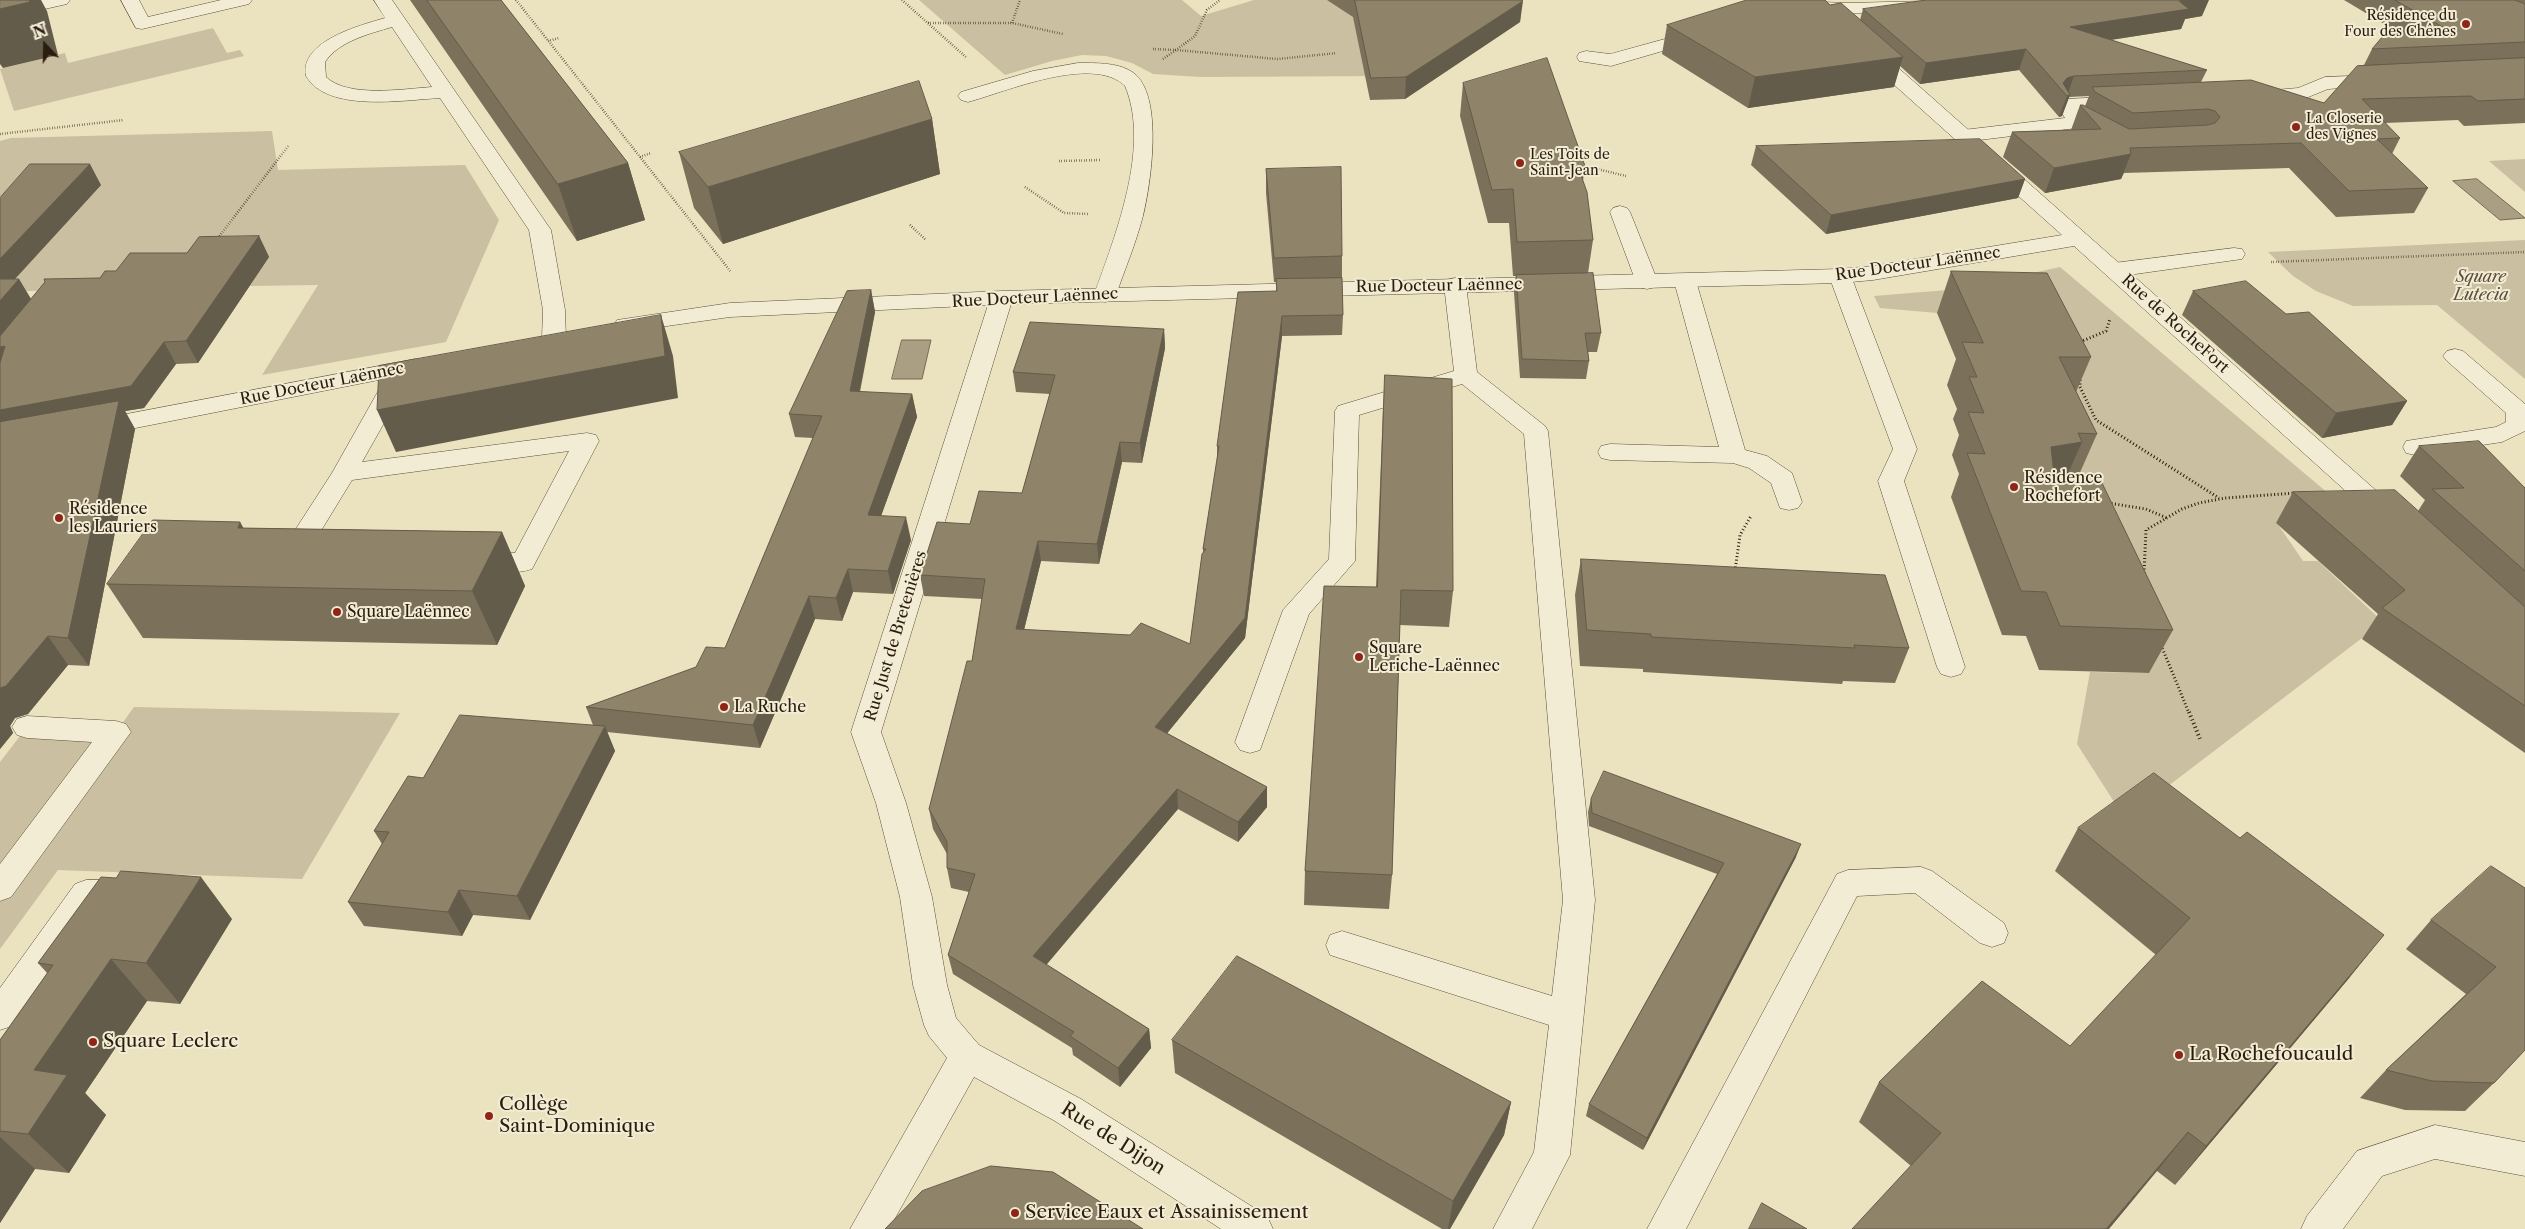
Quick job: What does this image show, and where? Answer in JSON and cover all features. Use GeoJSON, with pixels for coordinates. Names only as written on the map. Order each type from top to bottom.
{"type":"FeatureCollection","features":[{"type":"Feature","properties":{"kind":"street"},"geometry":{"type":"LineString","coordinates":[[0,14],[60,0]]}},
{"type":"Feature","properties":{"kind":"street"},"geometry":{"type":"LineString","coordinates":[[130,0],[142,24],[243,0]]}},
{"type":"Feature","properties":{"kind":"street"},"geometry":{"type":"LineString","coordinates":[[383,0],[540,230],[554,310],[554,339]]}},
{"type":"Feature","properties":{"kind":"street"},"geometry":{"type":"LineString","coordinates":[[1773,6],[1796,4],[1823,9],[1962,0]]}},
{"type":"Feature","properties":{"kind":"street","name":"Rue de RocheFort"},"geometry":{"type":"LineString","coordinates":[[1823,9],[1848,34],[2332,463],[2407,533]]}},
{"type":"Feature","properties":{"kind":"street"},"geometry":{"type":"LineString","coordinates":[[396,20],[333,43],[321,54],[314,64],[315,75],[322,84],[336,91],[356,95],[445,92]]}},
{"type":"Feature","properties":{"kind":"street"},"geometry":{"type":"LineString","coordinates":[[1586,56],[1612,60],[1631,56],[1713,30]]}},
{"type":"Feature","properties":{"kind":"street"},"geometry":{"type":"LineString","coordinates":[[968,96],[1074,69],[1096,68],[1126,76],[1138,92],[1142,119],[1141,166],[1134,206],[1105,295]]}},
{"type":"Feature","properties":{"kind":"street"},"geometry":{"type":"LineString","coordinates":[[2243,97],[2301,94],[2325,83],[2401,80]]}},
{"type":"Feature","properties":{"kind":"street"},"geometry":{"type":"LineString","coordinates":[[1963,136],[2085,127],[2067,105],[2145,101]]}},
{"type":"Feature","properties":{"kind":"street"},"geometry":{"type":"LineString","coordinates":[[1620,212],[1647,282]]}},
{"type":"Feature","properties":{"kind":"street","name":"Rue Docteur Laënnec"},"geometry":{"type":"LineString","coordinates":[[601,330],[730,310],[1002,298],[1840,276],[1873,273],[2078,239]]}},
{"type":"Feature","properties":{"kind":"street"},"geometry":{"type":"LineString","coordinates":[[2118,274],[2234,254]]}},
{"type":"Feature","properties":{"kind":"street"},"geometry":{"type":"LineString","coordinates":[[1840,276],[1906,449],[1891,481],[1951,667]]}},
{"type":"Feature","properties":{"kind":"street"},"geometry":{"type":"LineString","coordinates":[[1685,281],[1734,454]]}},
{"type":"Feature","properties":{"kind":"street"},"geometry":{"type":"LineString","coordinates":[[1455,285],[1466,375],[1536,432],[1579,900],[1552,1155],[1512,1229]]}},
{"type":"Feature","properties":{"kind":"street","name":"Rue Just de Bretenières"},"geometry":{"type":"LineString","coordinates":[[967,1056],[940,1025],[930,984],[916,897],[891,803],[866,732],[1002,298]]}},
{"type":"Feature","properties":{"kind":"street"},"geometry":{"type":"LineString","coordinates":[[2415,447],[2502,434],[2518,425],[2523,412],[2455,356]]}},
{"type":"Feature","properties":{"kind":"street","name":"Rue Docteur Laënnec"},"geometry":{"type":"LineString","coordinates":[[77,431],[441,361]]}},
{"type":"Feature","properties":{"kind":"street"},"geometry":{"type":"LineString","coordinates":[[321,556],[292,555],[344,473],[403,368]]}},
{"type":"Feature","properties":{"kind":"street"},"geometry":{"type":"LineString","coordinates":[[1250,742],[1297,610],[1342,561],[1348,411],[1466,375]]}},
{"type":"Feature","properties":{"kind":"street"},"geometry":{"type":"LineString","coordinates":[[344,473],[587,441],[522,563],[455,561]]}},
{"type":"Feature","properties":{"kind":"street"},"geometry":{"type":"LineString","coordinates":[[1610,452],[1734,454],[1758,462],[1784,479],[1789,502]]}},
{"type":"Feature","properties":{"kind":"street"},"geometry":{"type":"LineString","coordinates":[[0,888],[116,732],[27,727]]}},
{"type":"Feature","properties":{"kind":"street"},"geometry":{"type":"LineString","coordinates":[[1666,1229],[1848,883],[1921,880],[1992,933]]}},
{"type":"Feature","properties":{"kind":"street"},"geometry":{"type":"LineString","coordinates":[[0,1015],[86,893],[155,891]]}},
{"type":"Feature","properties":{"kind":"street"},"geometry":{"type":"LineString","coordinates":[[1342,945],[1567,1016]]}},
{"type":"Feature","properties":{"kind":"street"},"geometry":{"type":"LineString","coordinates":[[869,1229],[967,1056]]}},
{"type":"Feature","properties":{"kind":"street","name":"Rue de Dijon"},"geometry":{"type":"LineString","coordinates":[[967,1056],[1068,1110],[1254,1229]]}},
{"type":"Feature","properties":{"kind":"street"},"geometry":{"type":"LineString","coordinates":[[2320,1229],[2370,1163],[2435,1142],[2525,1159]]}},
{"type":"Feature","properties":{"kind":"path"},"geometry":{"type":"LineString","coordinates":[[516,0],[734,277]]}},
{"type":"Feature","properties":{"kind":"path"},"geometry":{"type":"LineString","coordinates":[[902,0],[972,62]]}},
{"type":"Feature","properties":{"kind":"path"},"geometry":{"type":"LineString","coordinates":[[1012,24],[1020,0]]}},
{"type":"Feature","properties":{"kind":"path"},"geometry":{"type":"LineString","coordinates":[[548,41],[558,38]]}},
{"type":"Feature","properties":{"kind":"path"},"geometry":{"type":"LineString","coordinates":[[1126,76],[1152,66],[1176,50],[1278,59],[1337,53]]}},
{"type":"Feature","properties":{"kind":"path"},"geometry":{"type":"LineString","coordinates":[[0,134],[124,120]]}},
{"type":"Feature","properties":{"kind":"path"},"geometry":{"type":"LineString","coordinates":[[216,241],[289,145]]}},
{"type":"Feature","properties":{"kind":"path"},"geometry":{"type":"LineString","coordinates":[[640,157],[651,153]]}},
{"type":"Feature","properties":{"kind":"path"},"geometry":{"type":"LineString","coordinates":[[1059,162],[1085,160]]}},
{"type":"Feature","properties":{"kind":"path"},"geometry":{"type":"LineString","coordinates":[[1025,187],[1064,213]]}},
{"type":"Feature","properties":{"kind":"path"},"geometry":{"type":"LineString","coordinates":[[910,225],[926,240]]}},
{"type":"Feature","properties":{"kind":"path"},"geometry":{"type":"LineString","coordinates":[[2234,254],[2275,262],[2525,252]]}},
{"type":"Feature","properties":{"kind":"path"},"geometry":{"type":"LineString","coordinates":[[2079,343],[2106,332],[2118,274]]}},
{"type":"Feature","properties":{"kind":"path"},"geometry":{"type":"LineString","coordinates":[[2080,378],[2080,387],[2096,420],[2220,498]]}},
{"type":"Feature","properties":{"kind":"path"},"geometry":{"type":"LineString","coordinates":[[2089,420],[2096,420]]}},
{"type":"Feature","properties":{"kind":"path"},"geometry":{"type":"LineString","coordinates":[[1735,575],[1734,566],[1740,535],[1765,487],[1758,462]]}},
{"type":"Feature","properties":{"kind":"path"},"geometry":{"type":"LineString","coordinates":[[2143,579],[2146,530],[2187,507],[2220,498],[2260,497],[2356,486]]}},
{"type":"Feature","properties":{"kind":"path"},"geometry":{"type":"LineString","coordinates":[[2098,502],[2146,509],[2168,519]]}},
{"type":"Feature","properties":{"kind":"path"},"geometry":{"type":"LineString","coordinates":[[2160,643],[2200,739]]}},
{"type":"Feature","properties":{"kind":"green space"},"geometry":{"type":"Polygon","coordinates":[[[919,0],[1182,0],[1201,16],[1254,0],[1441,0],[1390,76],[1201,77],[1153,74],[1132,63],[1106,56],[1082,55],[1052,61],[1005,75],[919,0]]]}},
{"type":"Feature","properties":{"kind":"green space"},"geometry":{"type":"Polygon","coordinates":[[[213,28],[227,53],[240,50],[244,56],[14,111],[0,69],[65,53],[68,63],[213,28]]]}},
{"type":"Feature","properties":{"kind":"green space"},"geometry":{"type":"Polygon","coordinates":[[[272,131],[278,170],[465,165],[499,220],[446,342],[262,375],[318,285],[250,286],[268,257],[92,289],[0,292],[0,141],[11,138],[272,131]]]}},
{"type":"Feature","properties":{"kind":"green space"},"geometry":{"type":"Polygon","coordinates":[[[2525,159],[2525,192],[2489,161],[2525,159]]]}},
{"type":"Feature","properties":{"kind":"green space","name":"Square Lutecia"},"geometry":{"type":"Polygon","coordinates":[[[2525,240],[2525,379],[2437,305],[2353,306],[2316,291],[2293,276],[2268,252],[2525,240]]]}},
{"type":"Feature","properties":{"kind":"green space"},"geometry":{"type":"Polygon","coordinates":[[[2060,267],[2361,521],[2277,523],[2303,561],[2318,561],[2383,622],[2125,819],[2077,744],[2090,672],[2149,673],[2059,476],[2078,477],[1937,313],[1880,308],[1874,296],[1960,289],[2060,267]]]}},
{"type":"Feature","properties":{"kind":"green space"},"geometry":{"type":"Polygon","coordinates":[[[134,707],[400,713],[302,879],[58,870],[0,949],[0,762],[27,727],[116,732],[134,707]]]}},
{"type":"Feature","properties":{"kind":"shaded area"},"geometry":{"type":"Polygon","coordinates":[[[2477,179],[2525,218],[2500,220],[2453,181],[2477,179]]]}},
{"type":"Feature","properties":{"kind":"shaded area"},"geometry":{"type":"Polygon","coordinates":[[[902,340],[931,340],[922,379],[892,379],[902,340]]]}},
{"type":"Feature","properties":{"kind":"building"},"geometry":{"type":"Polygon","coordinates":[[[0,0],[29,0],[30,2],[0,9],[0,0]]]}},
{"type":"Feature","properties":{"kind":"building"},"geometry":{"type":"Polygon","coordinates":[[[427,0],[501,0],[628,163],[558,184],[427,0]]]}},
{"type":"Feature","properties":{"kind":"building"},"geometry":{"type":"Polygon","coordinates":[[[1355,0],[1523,1],[1406,77],[1371,78],[1355,0]]]}},
{"type":"Feature","properties":{"kind":"building"},"geometry":{"type":"Polygon","coordinates":[[[1747,0],[1825,0],[1830,5],[1841,3],[1903,57],[1755,77],[1667,25],[1747,0]]]}},
{"type":"Feature","properties":{"kind":"building"},"geometry":{"type":"Polygon","coordinates":[[[1927,0],[2185,0],[2179,1],[2189,9],[2070,27],[2207,70],[2074,76],[2067,78],[2063,83],[2070,95],[2067,96],[2026,49],[1926,63],[1863,9],[1927,0]]]}},
{"type":"Feature","properties":{"kind":"building"},"geometry":{"type":"Polygon","coordinates":[[[2395,0],[2515,0],[2525,4],[2525,42],[2372,49],[2383,36],[2444,28],[2395,0]]]}},
{"type":"Feature","properties":{"kind":"building"},"geometry":{"type":"Polygon","coordinates":[[[1547,58],[1585,166],[1578,167],[1587,192],[1593,240],[1517,242],[1513,189],[1492,190],[1463,83],[1547,58]]]}},
{"type":"Feature","properties":{"kind":"building"},"geometry":{"type":"Polygon","coordinates":[[[2525,58],[2525,99],[2478,101],[2471,96],[2362,99],[2400,138],[2377,139],[2428,188],[2349,191],[2301,143],[2130,148],[2131,154],[2054,168],[2012,132],[2101,129],[2080,105],[2129,129],[2208,125],[2215,123],[2220,117],[2215,111],[2208,109],[2133,113],[2095,92],[2092,87],[2251,80],[2324,103],[2357,66],[2525,58]]]}},
{"type":"Feature","properties":{"kind":"building"},"geometry":{"type":"Polygon","coordinates":[[[919,81],[932,119],[708,187],[679,152],[919,81]]]}},
{"type":"Feature","properties":{"kind":"building"},"geometry":{"type":"Polygon","coordinates":[[[1980,139],[2025,179],[1831,215],[1756,146],[1980,139]]]}},
{"type":"Feature","properties":{"kind":"building"},"geometry":{"type":"Polygon","coordinates":[[[30,164],[90,164],[0,259],[0,198],[30,164]]]}},
{"type":"Feature","properties":{"kind":"building"},"geometry":{"type":"Polygon","coordinates":[[[1341,167],[1342,256],[1274,258],[1266,169],[1341,167]]]}},
{"type":"Feature","properties":{"kind":"building"},"geometry":{"type":"Polygon","coordinates":[[[259,236],[186,341],[164,342],[131,386],[0,410],[0,363],[5,346],[0,347],[0,336],[45,282],[44,279],[100,278],[105,271],[116,271],[130,253],[187,253],[199,237],[259,236]]]}},
{"type":"Feature","properties":{"kind":"building","name":"Résidence Rochefort"},"geometry":{"type":"Polygon","coordinates":[[[1951,271],[2047,273],[2091,357],[2059,357],[2097,434],[2078,433],[2082,442],[2051,447],[2055,484],[2102,483],[2173,630],[2060,626],[2046,592],[2021,591],[1967,453],[1985,454],[1968,412],[1984,413],[1969,377],[1977,377],[1962,342],[1983,343],[1951,271]]]}},
{"type":"Feature","properties":{"kind":"building"},"geometry":{"type":"Polygon","coordinates":[[[1593,273],[1601,333],[1585,333],[1589,361],[1522,359],[1516,275],[1593,273]]]}},
{"type":"Feature","properties":{"kind":"building"},"geometry":{"type":"Polygon","coordinates":[[[1342,278],[1343,315],[1282,316],[1245,618],[1155,727],[1267,787],[1238,822],[1177,789],[1033,956],[1149,1029],[1118,1068],[1070,1036],[1074,1032],[948,955],[975,874],[947,868],[947,842],[929,809],[967,661],[972,661],[985,579],[920,575],[937,522],[970,524],[979,491],[1022,493],[1055,375],[1013,372],[1030,322],[1164,329],[1140,443],[1120,442],[1097,544],[1038,541],[1016,629],[1130,635],[1141,623],[1190,644],[1202,554],[1206,549],[1203,549],[1219,446],[1217,446],[1238,292],[1277,291],[1276,279],[1342,278]]]}},
{"type":"Feature","properties":{"kind":"building"},"geometry":{"type":"Polygon","coordinates":[[[0,279],[19,279],[0,301],[0,279]]]}},
{"type":"Feature","properties":{"kind":"building"},"geometry":{"type":"Polygon","coordinates":[[[2246,281],[2286,314],[2309,312],[2407,401],[2336,413],[2193,291],[2246,281]]]}},
{"type":"Feature","properties":{"kind":"building"},"geometry":{"type":"Polygon","coordinates":[[[871,290],[850,391],[912,394],[868,515],[906,517],[888,571],[848,569],[836,598],[809,596],[753,725],[586,707],[696,667],[706,647],[725,648],[822,416],[789,414],[847,291],[871,290]]]}},
{"type":"Feature","properties":{"kind":"building"},"geometry":{"type":"Polygon","coordinates":[[[661,315],[665,356],[377,410],[379,366],[661,315]]]}},
{"type":"Feature","properties":{"kind":"building","name":"Square Leriche-Laënnec"},"geometry":{"type":"Polygon","coordinates":[[[1385,375],[1452,379],[1453,591],[1401,590],[1392,875],[1305,871],[1324,586],[1377,587],[1385,375]]]}},
{"type":"Feature","properties":{"kind":"building"},"geometry":{"type":"Polygon","coordinates":[[[119,401],[68,638],[48,636],[6,686],[0,688],[0,422],[119,401]]]}},
{"type":"Feature","properties":{"kind":"building"},"geometry":{"type":"Polygon","coordinates":[[[2479,441],[2525,488],[2525,571],[2432,489],[2464,488],[2419,446],[2479,441]]]}},
{"type":"Feature","properties":{"kind":"building"},"geometry":{"type":"Polygon","coordinates":[[[2395,490],[2525,607],[2525,706],[2382,608],[2405,590],[2293,492],[2395,490]]]}},
{"type":"Feature","properties":{"kind":"building"},"geometry":{"type":"Polygon","coordinates":[[[153,520],[240,522],[238,528],[502,532],[472,591],[107,584],[153,520]]]}},
{"type":"Feature","properties":{"kind":"building"},"geometry":{"type":"Polygon","coordinates":[[[1581,559],[1885,575],[1909,648],[1854,645],[1855,648],[1651,637],[1651,634],[1587,630],[1581,559]]]}},
{"type":"Feature","properties":{"kind":"building"},"geometry":{"type":"Polygon","coordinates":[[[460,715],[605,726],[517,896],[459,890],[448,912],[348,902],[389,832],[374,831],[408,776],[423,778],[460,715]]]}},
{"type":"Feature","properties":{"kind":"building"},"geometry":{"type":"Polygon","coordinates":[[[1604,771],[1801,844],[1647,1138],[1589,1104],[1724,863],[1592,813],[1591,799],[1604,771]]]}},
{"type":"Feature","properties":{"kind":"building","name":"La Rochefoucauld"},"geometry":{"type":"Polygon","coordinates":[[[2154,773],[2240,838],[2247,832],[2384,935],[2206,1146],[2188,1132],[2106,1229],[1852,1229],[1941,1133],[1879,1082],[1982,981],[2070,1046],[2190,918],[2078,828],[2154,773]]]}},
{"type":"Feature","properties":{"kind":"building"},"geometry":{"type":"Polygon","coordinates":[[[2491,866],[2525,888],[2525,1050],[2494,1083],[2432,1081],[2386,1070],[2496,967],[2431,920],[2491,866]]]}},
{"type":"Feature","properties":{"kind":"building"},"geometry":{"type":"Polygon","coordinates":[[[121,871],[201,877],[146,963],[111,959],[34,1070],[67,1075],[28,1134],[0,1131],[0,1040],[53,965],[38,963],[101,877],[116,878],[121,871]]]}},
{"type":"Feature","properties":{"kind":"building"},"geometry":{"type":"Polygon","coordinates":[[[1237,956],[1511,1102],[1453,1201],[1172,1040],[1237,956]]]}},
{"type":"Feature","properties":{"kind":"building"},"geometry":{"type":"Polygon","coordinates":[[[991,1166],[1053,1172],[1143,1229],[885,1229],[922,1191],[991,1166]]]}},
{"type":"Feature","properties":{"kind":"building"},"geometry":{"type":"Polygon","coordinates":[[[1762,1203],[1807,1229],[1749,1229],[1762,1203]]]}},
{"type":"Feature","properties":{"kind":"place","name":"Résidence du Four des Chênes"},"geometry":{"type":"Point","coordinates":[2466,24]}},
{"type":"Feature","properties":{"kind":"place","name":"La Closerie des Vignes"},"geometry":{"type":"Point","coordinates":[2296,127]}},
{"type":"Feature","properties":{"kind":"place","name":"Les Toits de Saint-Jean"},"geometry":{"type":"Point","coordinates":[1520,163]}},
{"type":"Feature","properties":{"kind":"place","name":"Résidence Rochefort"},"geometry":{"type":"Point","coordinates":[2014,487]}},
{"type":"Feature","properties":{"kind":"place","name":"Résidence les Lauriers"},"geometry":{"type":"Point","coordinates":[59,518]}},
{"type":"Feature","properties":{"kind":"place","name":"Square Laënnec"},"geometry":{"type":"Point","coordinates":[337,612]}},
{"type":"Feature","properties":{"kind":"place","name":"Square Leriche-Laënnec"},"geometry":{"type":"Point","coordinates":[1359,657]}},
{"type":"Feature","properties":{"kind":"place","name":"La Ruche"},"geometry":{"type":"Point","coordinates":[724,707]}},
{"type":"Feature","properties":{"kind":"place","name":"Square Leclerc"},"geometry":{"type":"Point","coordinates":[93,1042]}},
{"type":"Feature","properties":{"kind":"place","name":"La Rochefoucauld"},"geometry":{"type":"Point","coordinates":[2179,1055]}},
{"type":"Feature","properties":{"kind":"place","name":"Collège Saint-Dominique"},"geometry":{"type":"Point","coordinates":[489,1116]}},
{"type":"Feature","properties":{"kind":"place","name":"Service Eaux et Assainissement"},"geometry":{"type":"Point","coordinates":[1015,1213]}}]}
